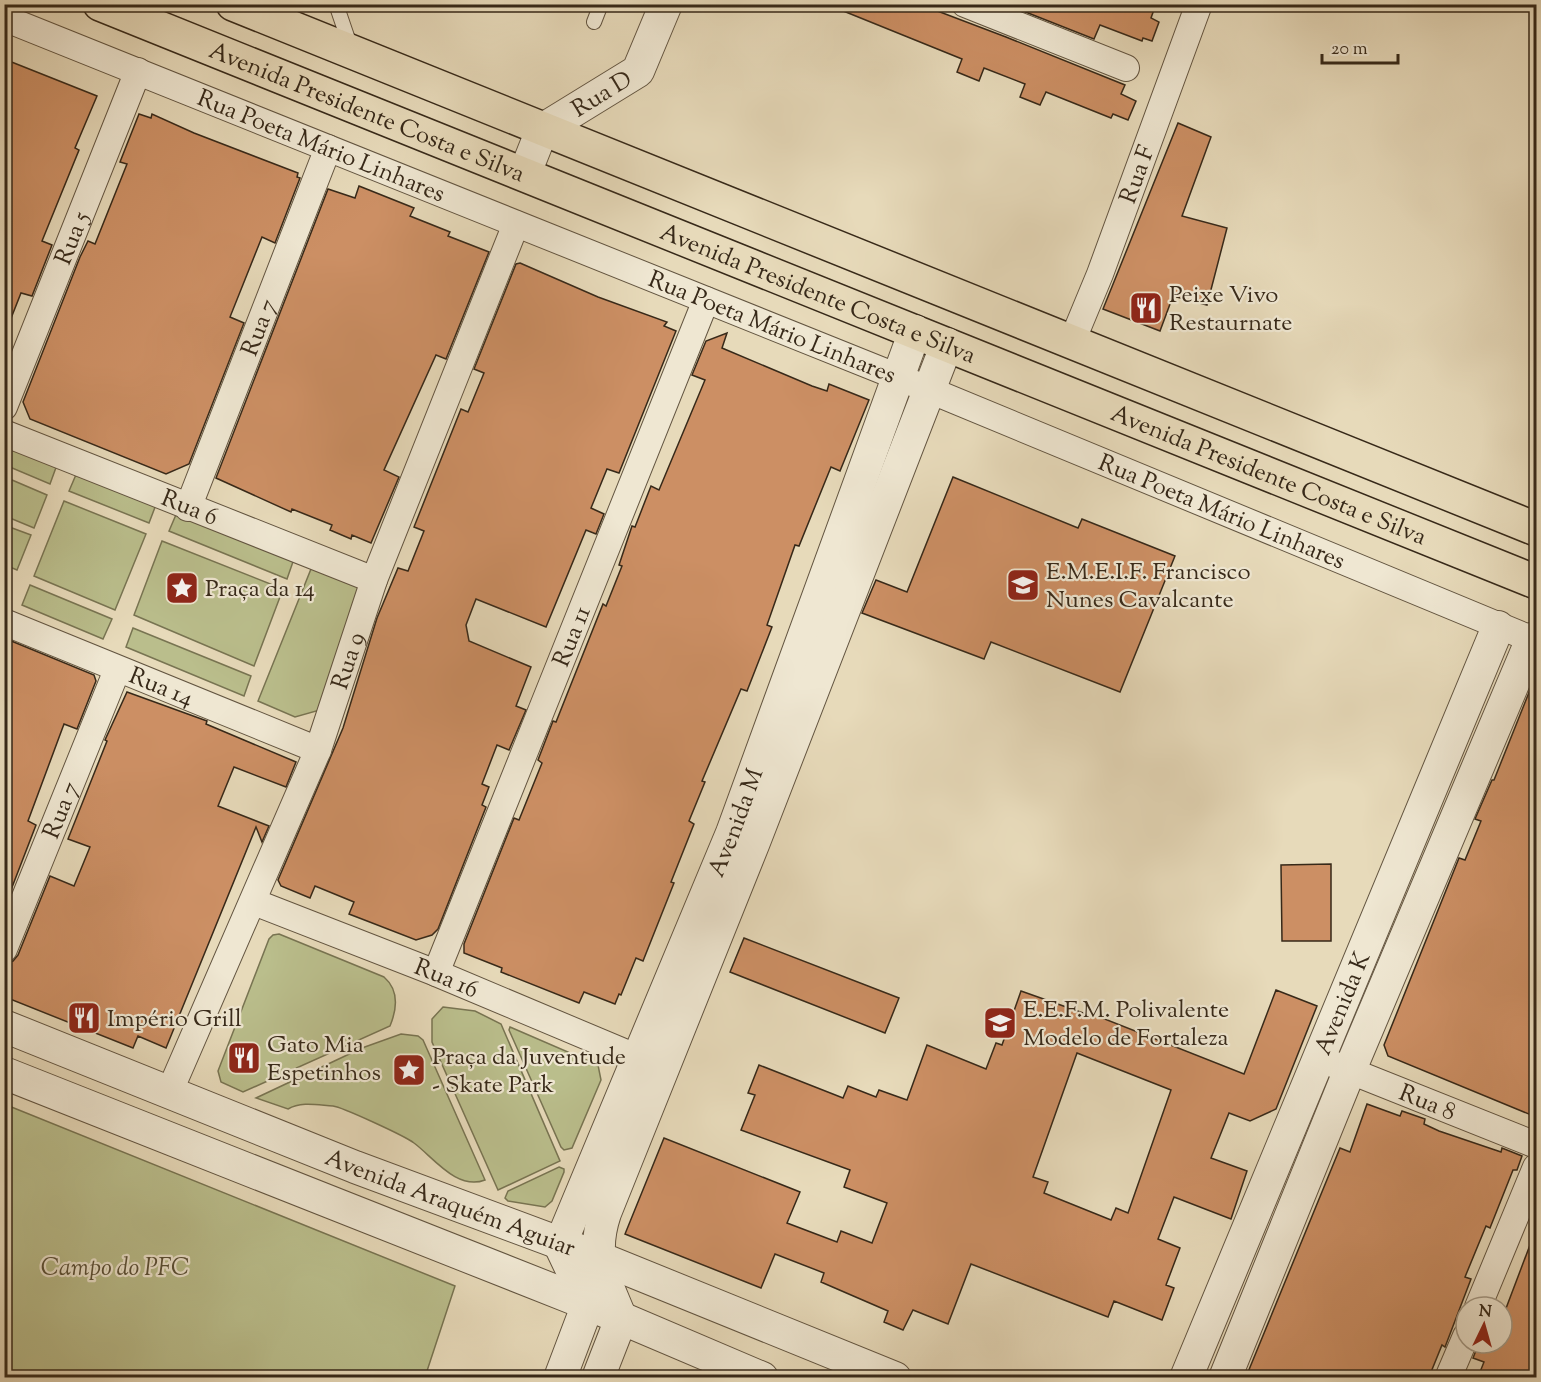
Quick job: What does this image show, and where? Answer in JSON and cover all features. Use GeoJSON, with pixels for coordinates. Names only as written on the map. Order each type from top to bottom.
{"type":"FeatureCollection","features":[{"type":"Feature","properties":{"kind":"main road","name":"Avenida Presidente Costa e Silva"},"geometry":{"type":"LineString","coordinates":[[100,4],[525,173],[1536,582]]}},
{"type":"Feature","properties":{"kind":"main road","name":"Avenida Presidente Costa e Silva"},"geometry":{"type":"LineString","coordinates":[[233,4],[1071,344],[1536,529]]}},
{"type":"Feature","properties":{"kind":"street","name":"Rua D"},"geometry":{"type":"LineString","coordinates":[[542,130],[638,71],[666,4]]}},
{"type":"Feature","properties":{"kind":"street"},"geometry":{"type":"LineString","coordinates":[[965,4],[1126,68]]}},
{"type":"Feature","properties":{"kind":"street","name":"Rua F"},"geometry":{"type":"LineString","coordinates":[[1071,344],[1100,274],[1199,4]]}},
{"type":"Feature","properties":{"kind":"street","name":"Rua Poeta Mário Linhares"},"geometry":{"type":"LineString","coordinates":[[4,18],[898,377],[1534,640]]}},
{"type":"Feature","properties":{"kind":"street","name":"Rua 5"},"geometry":{"type":"LineString","coordinates":[[4,407],[138,70]]}},
{"type":"Feature","properties":{"kind":"street"},"geometry":{"type":"LineString","coordinates":[[525,173],[542,130]]}},
{"type":"Feature","properties":{"kind":"street","name":"Rua 7"},"geometry":{"type":"LineString","coordinates":[[189,508],[328,148]]}},
{"type":"Feature","properties":{"kind":"street","name":"Rua 9"},"geometry":{"type":"LineString","coordinates":[[169,1093],[254,902],[318,750],[374,580],[516,224]]}},
{"type":"Feature","properties":{"kind":"street","name":"Rua 11"},"geometry":{"type":"LineString","coordinates":[[436,973],[706,300]]}},
{"type":"Feature","properties":{"kind":"street","name":"Avenida M"},"geometry":{"type":"LineString","coordinates":[[621,1319],[597,1257],[600,1227],[743,837],[915,331]]}},
{"type":"Feature","properties":{"kind":"street","name":"Avenida M"},"geometry":{"type":"LineString","coordinates":[[560,1245],[638,1058],[743,837],[947,344]]}},
{"type":"Feature","properties":{"kind":"street","name":"Rua 6"},"geometry":{"type":"LineString","coordinates":[[4,433],[374,580]]}},
{"type":"Feature","properties":{"kind":"street","name":"Rua 14"},"geometry":{"type":"LineString","coordinates":[[4,622],[318,750]]}},
{"type":"Feature","properties":{"kind":"street","name":"Avenida K"},"geometry":{"type":"LineString","coordinates":[[1186,1377],[1498,627]]}},
{"type":"Feature","properties":{"kind":"street","name":"Avenida K"},"geometry":{"type":"LineString","coordinates":[[1225,1377],[1349,1072],[1534,640]]}},
{"type":"Feature","properties":{"kind":"street","name":"Rua 7"},"geometry":{"type":"LineString","coordinates":[[4,949],[117,670]]}},
{"type":"Feature","properties":{"kind":"street","name":"Rua 16"},"geometry":{"type":"LineString","coordinates":[[254,902],[436,973],[638,1058]]}},
{"type":"Feature","properties":{"kind":"street","name":"Avenida Araquém Aguiar"},"geometry":{"type":"LineString","coordinates":[[4,1026],[355,1167],[597,1257],[895,1377]]}},
{"type":"Feature","properties":{"kind":"street","name":"Rua 8"},"geometry":{"type":"LineString","coordinates":[[1319,1058],[1349,1072],[1536,1145]]}},
{"type":"Feature","properties":{"kind":"street","name":"Avenida Araquém Aguiar"},"geometry":{"type":"LineString","coordinates":[[4,1073],[588,1305],[762,1377]]}},
{"type":"Feature","properties":{"kind":"street"},"geometry":{"type":"LineString","coordinates":[[339,1207],[355,1167]]}},
{"type":"Feature","properties":{"kind":"street"},"geometry":{"type":"LineString","coordinates":[[1483,1295],[1536,1167]]}},
{"type":"Feature","properties":{"kind":"street"},"geometry":{"type":"LineString","coordinates":[[560,1245],[588,1305],[560,1377]]}},
{"type":"Feature","properties":{"kind":"street"},"geometry":{"type":"LineString","coordinates":[[598,1377],[621,1319]]}},
{"type":"Feature","properties":{"kind":"street"},"geometry":{"type":"LineString","coordinates":[[1448,1377],[1458,1355]]}},
{"type":"Feature","properties":{"kind":"lane"},"geometry":{"type":"LineString","coordinates":[[336,4],[353,53]]}},
{"type":"Feature","properties":{"kind":"lane"},"geometry":{"type":"LineString","coordinates":[[594,22],[601,4]]}},
{"type":"Feature","properties":{"kind":"green space"},"geometry":{"type":"Polygon","coordinates":[[[20,447],[58,462],[50,484],[5,465],[4,453],[20,447]]]}},
{"type":"Feature","properties":{"kind":"green space"},"geometry":{"type":"Polygon","coordinates":[[[78,470],[157,502],[149,523],[69,491],[78,470]]]}},
{"type":"Feature","properties":{"kind":"green space"},"geometry":{"type":"Polygon","coordinates":[[[5,477],[47,495],[34,528],[5,516],[5,477]]]}},
{"type":"Feature","properties":{"kind":"green space"},"geometry":{"type":"Polygon","coordinates":[[[64,501],[146,534],[115,610],[34,576],[64,501]]]}},
{"type":"Feature","properties":{"kind":"green space"},"geometry":{"type":"Polygon","coordinates":[[[178,510],[295,556],[287,579],[169,531],[178,510]]]}},
{"type":"Feature","properties":{"kind":"green space"},"geometry":{"type":"Polygon","coordinates":[[[4,525],[31,535],[17,570],[5,565],[4,525]]]}},
{"type":"Feature","properties":{"kind":"green space"},"geometry":{"type":"Polygon","coordinates":[[[162,541],[283,589],[254,666],[134,615],[162,541]]]}},
{"type":"Feature","properties":{"kind":"green space"},"geometry":{"type":"Polygon","coordinates":[[[313,564],[355,580],[363,596],[320,710],[295,717],[258,701],[313,564]]]}},
{"type":"Feature","properties":{"kind":"green space"},"geometry":{"type":"Polygon","coordinates":[[[30,585],[112,619],[103,639],[22,605],[30,585]]]}},
{"type":"Feature","properties":{"kind":"green space"},"geometry":{"type":"Polygon","coordinates":[[[133,628],[251,676],[244,696],[126,647],[133,628]]]}},
{"type":"Feature","properties":{"kind":"green space"},"geometry":{"type":"Polygon","coordinates":[[[279,934],[384,977],[394,994],[394,1013],[390,1026],[243,1092],[221,1082],[218,1071],[269,939],[279,934]]]}},
{"type":"Feature","properties":{"kind":"green space"},"geometry":{"type":"Polygon","coordinates":[[[443,1007],[475,1011],[501,1024],[560,1161],[498,1190],[432,1042],[432,1019],[443,1007]]]}},
{"type":"Feature","properties":{"kind":"green space"},"geometry":{"type":"Polygon","coordinates":[[[510,1027],[598,1065],[601,1080],[572,1148],[564,1150],[561,1147],[509,1030],[510,1027]]]}},
{"type":"Feature","properties":{"kind":"green space"},"geometry":{"type":"Polygon","coordinates":[[[401,1034],[418,1036],[423,1040],[485,1180],[465,1181],[455,1177],[408,1139],[339,1108],[304,1104],[288,1109],[256,1098],[362,1048],[401,1034]]]}},
{"type":"Feature","properties":{"kind":"green space","name":"Campo do PFC"},"geometry":{"type":"Polygon","coordinates":[[[4,1104],[455,1286],[425,1377],[5,1377],[4,1104]]]}},
{"type":"Feature","properties":{"kind":"green space"},"geometry":{"type":"Polygon","coordinates":[[[559,1167],[564,1169],[564,1172],[552,1201],[545,1207],[508,1201],[505,1198],[508,1191],[559,1167]]]}},
{"type":"Feature","properties":{"kind":"building"},"geometry":{"type":"Polygon","coordinates":[[[826,4],[919,4],[1125,85],[1121,94],[1136,101],[1128,120],[1113,114],[1111,118],[1046,92],[1040,105],[1020,97],[1025,84],[984,68],[979,81],[957,72],[962,59],[826,4]]]}},
{"type":"Feature","properties":{"kind":"building"},"geometry":{"type":"Polygon","coordinates":[[[1020,4],[1156,4],[1151,18],[1159,22],[1152,41],[1143,38],[1142,41],[1100,25],[1094,39],[1018,9],[1020,4]]]}},
{"type":"Feature","properties":{"kind":"building"},"geometry":{"type":"Polygon","coordinates":[[[4,59],[97,96],[75,148],[79,150],[42,241],[52,245],[32,296],[21,293],[6,331],[4,59]]]}},
{"type":"Feature","properties":{"kind":"building"},"geometry":{"type":"Polygon","coordinates":[[[139,114],[151,118],[152,114],[194,133],[298,173],[297,177],[300,178],[275,243],[262,237],[230,317],[244,323],[189,464],[166,474],[30,419],[23,402],[80,257],[88,241],[95,244],[127,164],[120,162],[139,114]]]}},
{"type":"Feature","properties":{"kind":"building"},"geometry":{"type":"Polygon","coordinates":[[[1178,123],[1211,137],[1182,216],[1227,228],[1207,305],[1173,296],[1160,331],[1103,309],[1178,123]]]}},
{"type":"Feature","properties":{"kind":"building"},"geometry":{"type":"Polygon","coordinates":[[[359,186],[414,208],[410,216],[450,232],[448,236],[489,252],[446,359],[436,355],[384,470],[399,477],[371,543],[352,535],[351,539],[330,530],[332,525],[292,509],[291,512],[216,478],[328,189],[355,198],[359,186]]]}},
{"type":"Feature","properties":{"kind":"building"},"geometry":{"type":"Polygon","coordinates":[[[520,263],[598,297],[667,322],[664,326],[676,331],[619,473],[607,469],[591,508],[604,514],[596,534],[586,530],[546,627],[476,599],[466,625],[469,641],[531,667],[516,706],[526,710],[509,750],[497,745],[482,784],[489,787],[482,805],[486,807],[438,929],[432,935],[416,940],[349,914],[354,902],[315,886],[310,898],[281,886],[278,880],[343,728],[377,618],[398,568],[408,571],[424,531],[414,527],[461,409],[468,412],[484,373],[474,369],[516,264],[520,263]]]}},
{"type":"Feature","properties":{"kind":"building"},"geometry":{"type":"Polygon","coordinates":[[[727,333],[722,348],[812,386],[827,391],[829,384],[869,400],[840,471],[831,467],[799,546],[795,545],[767,625],[772,627],[747,691],[741,689],[702,781],[705,782],[689,821],[694,824],[671,882],[674,883],[643,961],[636,958],[615,1004],[584,992],[579,1003],[501,972],[502,968],[464,953],[464,944],[514,818],[519,820],[542,763],[538,760],[553,721],[556,722],[603,604],[606,606],[622,566],[619,565],[632,526],[635,527],[651,486],[659,490],[705,380],[692,375],[706,341],[727,333]]]}},
{"type":"Feature","properties":{"kind":"building"},"geometry":{"type":"Polygon","coordinates":[[[953,477],[1078,528],[1082,519],[1175,556],[1120,692],[991,642],[984,659],[862,613],[876,580],[907,592],[953,477]]]}},
{"type":"Feature","properties":{"kind":"building"},"geometry":{"type":"Polygon","coordinates":[[[4,638],[94,675],[96,681],[77,729],[64,724],[28,821],[36,825],[4,908],[4,638]]]}},
{"type":"Feature","properties":{"kind":"building"},"geometry":{"type":"Polygon","coordinates":[[[1536,675],[1536,1117],[1388,1056],[1384,1045],[1459,858],[1465,860],[1481,821],[1475,819],[1494,780],[1536,675]]]}},
{"type":"Feature","properties":{"kind":"building"},"geometry":{"type":"Polygon","coordinates":[[[127,692],[207,721],[206,724],[296,762],[286,787],[234,767],[218,806],[269,826],[262,842],[256,827],[166,1048],[138,1036],[133,1048],[10,999],[5,964],[13,961],[18,955],[50,876],[74,886],[90,847],[68,839],[107,741],[105,740],[127,692]]]}},
{"type":"Feature","properties":{"kind":"building"},"geometry":{"type":"Polygon","coordinates":[[[1331,864],[1331,941],[1282,941],[1281,865],[1331,864]]]}},
{"type":"Feature","properties":{"kind":"building"},"geometry":{"type":"Polygon","coordinates":[[[744,938],[899,998],[885,1033],[730,972],[744,938]]]}},
{"type":"Feature","properties":{"kind":"building"},"geometry":{"type":"Polygon","coordinates":[[[1276,990],[1317,1006],[1276,1109],[1250,1121],[1229,1113],[1211,1158],[1247,1171],[1231,1219],[1174,1197],[1158,1239],[1180,1248],[1166,1285],[1174,1288],[1162,1320],[1114,1301],[1108,1317],[971,1264],[948,1324],[913,1310],[903,1330],[884,1322],[888,1311],[821,1282],[824,1273],[775,1254],[761,1288],[625,1234],[664,1138],[800,1192],[787,1223],[837,1242],[841,1231],[872,1243],[887,1203],[844,1187],[850,1170],[741,1130],[755,1095],[748,1093],[759,1065],[843,1098],[848,1086],[876,1097],[879,1090],[907,1100],[927,1045],[986,1069],[996,1043],[1002,1045],[1021,991],[1086,1014],[1087,1012],[1244,1074],[1276,990]],[[1077,1053],[1033,1177],[1048,1182],[1044,1193],[1111,1220],[1116,1208],[1128,1213],[1171,1090],[1077,1053]]]}},
{"type":"Feature","properties":{"kind":"building","name":"Gato Mia Espetinhos"},"geometry":{"type":"Polygon","coordinates":[[[252,1044],[258,1066],[236,1073],[229,1051],[252,1044]]]}},
{"type":"Feature","properties":{"kind":"building"},"geometry":{"type":"Polygon","coordinates":[[[1367,1104],[1400,1116],[1402,1111],[1425,1119],[1424,1124],[1439,1131],[1501,1152],[1502,1148],[1522,1156],[1517,1170],[1513,1170],[1490,1228],[1486,1226],[1465,1277],[1471,1279],[1465,1295],[1454,1295],[1454,1323],[1445,1347],[1442,1345],[1429,1377],[1246,1377],[1340,1148],[1350,1152],[1367,1104]]]}},
{"type":"Feature","properties":{"kind":"building"},"geometry":{"type":"Polygon","coordinates":[[[1536,1229],[1536,1377],[1478,1377],[1484,1362],[1473,1358],[1474,1355],[1514,1355],[1514,1295],[1511,1295],[1536,1229]]]}},
{"type":"Feature","properties":{"kind":"place","name":"Peixe Vivo Restaurnate"},"geometry":{"type":"Point","coordinates":[1146,308]}},
{"type":"Feature","properties":{"kind":"place","name":"E.M.E.I.F. Francisco Nunes Cavalcante"},"geometry":{"type":"Point","coordinates":[1023,585]}},
{"type":"Feature","properties":{"kind":"place","name":"Praça da 14"},"geometry":{"type":"Point","coordinates":[182,588]}},
{"type":"Feature","properties":{"kind":"place","name":"Império Grill"},"geometry":{"type":"Point","coordinates":[84,1018]}},
{"type":"Feature","properties":{"kind":"place","name":"E.E.F.M. Polivalente Modelo de Fortaleza"},"geometry":{"type":"Point","coordinates":[1000,1023]}},
{"type":"Feature","properties":{"kind":"place","name":"Gato Mia Espetinhos"},"geometry":{"type":"Point","coordinates":[244,1058]}},
{"type":"Feature","properties":{"kind":"place","name":"Praça da Juventude - Skate Park"},"geometry":{"type":"Point","coordinates":[409,1070]}}]}
